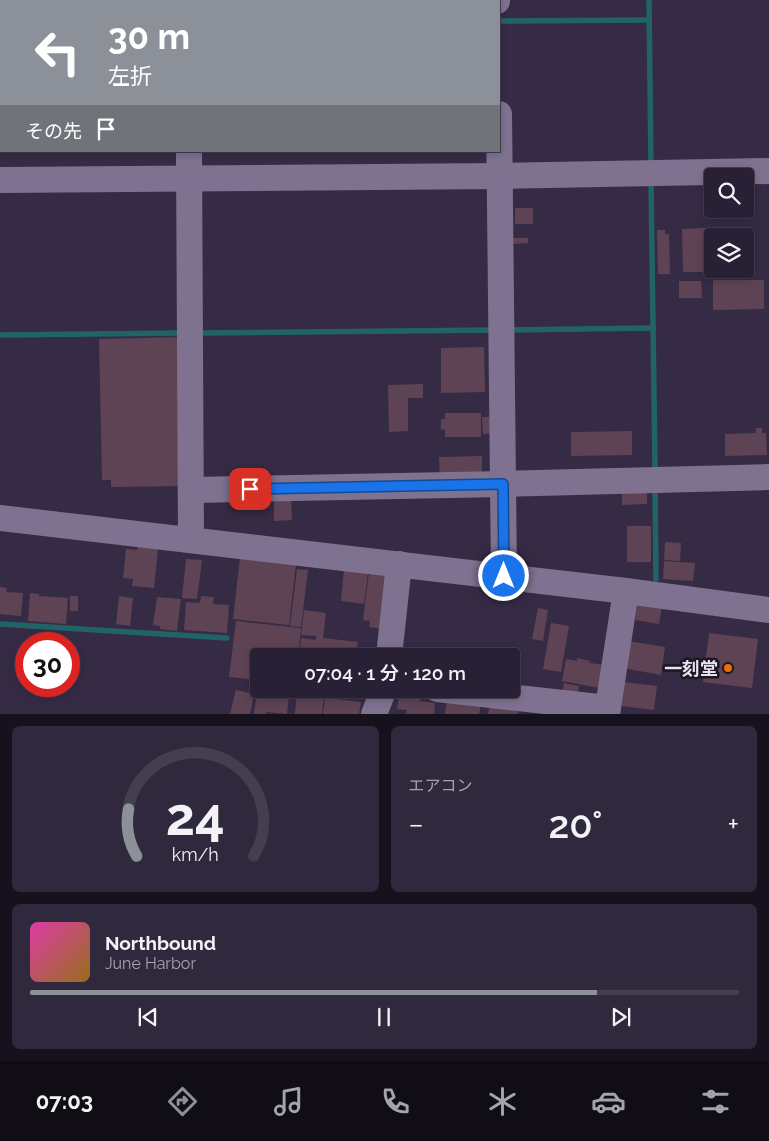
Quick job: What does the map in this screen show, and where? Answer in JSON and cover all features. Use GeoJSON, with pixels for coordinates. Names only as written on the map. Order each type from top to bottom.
{"type":"FeatureCollection","features":[{"type":"Feature","properties":{"kind":"street"},"geometry":{"type":"LineString","coordinates":[[189,152],[191,540]]}},
{"type":"Feature","properties":{"kind":"street"},"geometry":{"type":"LineString","coordinates":[[500,152],[504,576]]}},
{"type":"Feature","properties":{"kind":"street"},"geometry":{"type":"LineString","coordinates":[[0,180],[500,176],[769,171]]}},
{"type":"Feature","properties":{"kind":"street"},"geometry":{"type":"LineString","coordinates":[[191,490],[769,477]]}},
{"type":"Feature","properties":{"kind":"street"},"geometry":{"type":"LineString","coordinates":[[0,518],[626,590],[769,610]]}},
{"type":"Feature","properties":{"kind":"street"},"geometry":{"type":"LineString","coordinates":[[390,648],[399,564]]}},
{"type":"Feature","properties":{"kind":"street"},"geometry":{"type":"LineString","coordinates":[[506,698],[607,711],[626,590]]}},
{"type":"Feature","properties":{"kind":"street"},"geometry":{"type":"LineString","coordinates":[[374,714],[380,698]]}},
{"type":"Feature","properties":{"kind":"building"},"geometry":{"type":"Polygon","coordinates":[[[515,208],[533,208],[533,224],[515,224],[515,208]]]}},
{"type":"Feature","properties":{"kind":"building"},"geometry":{"type":"Polygon","coordinates":[[[704,228],[704,272],[683,272],[682,229],[704,228]]]}},
{"type":"Feature","properties":{"kind":"building"},"geometry":{"type":"Polygon","coordinates":[[[657,230],[665,230],[665,234],[669,234],[670,274],[658,274],[657,230]]]}},
{"type":"Feature","properties":{"kind":"building"},"geometry":{"type":"Polygon","coordinates":[[[513,238],[528,238],[528,243],[513,244],[513,238]]]}},
{"type":"Feature","properties":{"kind":"building"},"geometry":{"type":"Polygon","coordinates":[[[713,280],[764,280],[764,309],[713,310],[713,280]]]}},
{"type":"Feature","properties":{"kind":"building"},"geometry":{"type":"Polygon","coordinates":[[[679,281],[701,281],[702,298],[679,298],[679,281]]]}},
{"type":"Feature","properties":{"kind":"building"},"geometry":{"type":"Polygon","coordinates":[[[183,337],[185,486],[111,487],[111,480],[102,480],[99,339],[183,337]]]}},
{"type":"Feature","properties":{"kind":"building"},"geometry":{"type":"Polygon","coordinates":[[[484,347],[485,392],[441,393],[441,348],[484,347]]]}},
{"type":"Feature","properties":{"kind":"building"},"geometry":{"type":"Polygon","coordinates":[[[423,384],[423,398],[408,398],[408,431],[389,432],[388,385],[423,384]]]}},
{"type":"Feature","properties":{"kind":"building"},"geometry":{"type":"Polygon","coordinates":[[[445,413],[481,413],[481,437],[445,437],[445,429],[441,430],[441,419],[445,419],[445,413]]]}},
{"type":"Feature","properties":{"kind":"building"},"geometry":{"type":"Polygon","coordinates":[[[482,417],[494,417],[495,433],[483,434],[482,417]]]}},
{"type":"Feature","properties":{"kind":"building"},"geometry":{"type":"Polygon","coordinates":[[[756,428],[762,428],[762,433],[766,433],[767,455],[725,456],[725,434],[756,433],[756,428]]]}},
{"type":"Feature","properties":{"kind":"building"},"geometry":{"type":"Polygon","coordinates":[[[632,431],[632,455],[571,456],[571,432],[632,431]]]}},
{"type":"Feature","properties":{"kind":"building"},"geometry":{"type":"Polygon","coordinates":[[[482,456],[482,477],[440,478],[439,457],[482,456]]]}},
{"type":"Feature","properties":{"kind":"building"},"geometry":{"type":"Polygon","coordinates":[[[622,489],[647,489],[647,504],[622,505],[622,489]]]}},
{"type":"Feature","properties":{"kind":"building"},"geometry":{"type":"Polygon","coordinates":[[[274,496],[291,496],[292,520],[274,521],[274,496]]]}},
{"type":"Feature","properties":{"kind":"building"},"geometry":{"type":"Polygon","coordinates":[[[627,526],[651,526],[651,562],[627,562],[627,526]]]}},
{"type":"Feature","properties":{"kind":"building"},"geometry":{"type":"Polygon","coordinates":[[[665,542],[681,543],[680,561],[664,560],[665,542]]]}},
{"type":"Feature","properties":{"kind":"building"},"geometry":{"type":"Polygon","coordinates":[[[137,546],[158,549],[154,588],[132,586],[133,579],[123,578],[126,549],[137,550],[137,546]]]}},
{"type":"Feature","properties":{"kind":"building"},"geometry":{"type":"Polygon","coordinates":[[[240,558],[296,564],[289,625],[233,619],[240,558]]]}},
{"type":"Feature","properties":{"kind":"building"},"geometry":{"type":"Polygon","coordinates":[[[186,559],[202,560],[197,599],[182,598],[186,559]]]}},
{"type":"Feature","properties":{"kind":"building"},"geometry":{"type":"Polygon","coordinates":[[[664,561],[695,563],[693,581],[663,579],[664,561]]]}},
{"type":"Feature","properties":{"kind":"building"},"geometry":{"type":"Polygon","coordinates":[[[297,569],[308,570],[301,627],[290,626],[297,569]]]}},
{"type":"Feature","properties":{"kind":"building"},"geometry":{"type":"Polygon","coordinates":[[[344,570],[368,572],[364,604],[341,601],[344,570]]]}},
{"type":"Feature","properties":{"kind":"building"},"geometry":{"type":"Polygon","coordinates":[[[369,572],[387,574],[381,629],[369,627],[370,621],[363,620],[369,572]]]}},
{"type":"Feature","properties":{"kind":"building"},"geometry":{"type":"Polygon","coordinates":[[[0,587],[7,588],[6,592],[23,593],[21,616],[0,614],[0,587]]]}},
{"type":"Feature","properties":{"kind":"building"},"geometry":{"type":"Polygon","coordinates":[[[30,593],[39,594],[39,596],[68,598],[66,624],[28,621],[30,593]]]}},
{"type":"Feature","properties":{"kind":"building"},"geometry":{"type":"Polygon","coordinates":[[[70,596],[78,596],[78,611],[70,611],[70,596]]]}},
{"type":"Feature","properties":{"kind":"building"},"geometry":{"type":"Polygon","coordinates":[[[119,596],[133,598],[130,626],[116,624],[119,596]]]}},
{"type":"Feature","properties":{"kind":"building"},"geometry":{"type":"Polygon","coordinates":[[[201,596],[214,597],[213,604],[229,605],[227,633],[184,630],[186,602],[200,603],[201,596]]]}},
{"type":"Feature","properties":{"kind":"building"},"geometry":{"type":"Polygon","coordinates":[[[157,597],[181,599],[177,631],[160,629],[160,626],[153,625],[157,597]]]}},
{"type":"Feature","properties":{"kind":"building"},"geometry":{"type":"Polygon","coordinates":[[[641,602],[662,606],[659,624],[635,620],[637,606],[641,602]]]}},
{"type":"Feature","properties":{"kind":"building"},"geometry":{"type":"Polygon","coordinates":[[[538,608],[548,610],[543,641],[532,639],[538,608]]]}},
{"type":"Feature","properties":{"kind":"building"},"geometry":{"type":"Polygon","coordinates":[[[304,610],[326,613],[323,638],[358,642],[357,648],[300,648],[301,638],[316,640],[316,636],[301,635],[304,610]]]}},
{"type":"Feature","properties":{"kind":"building"},"geometry":{"type":"Polygon","coordinates":[[[236,621],[301,628],[299,648],[250,648],[250,679],[229,677],[236,621]]]}},
{"type":"Feature","properties":{"kind":"building"},"geometry":{"type":"Polygon","coordinates":[[[551,623],[569,626],[561,672],[543,669],[551,623]]]}},
{"type":"Feature","properties":{"kind":"building"},"geometry":{"type":"Polygon","coordinates":[[[709,633],[758,639],[752,688],[703,682],[709,633]]]}},
{"type":"Feature","properties":{"kind":"building"},"geometry":{"type":"Polygon","coordinates":[[[628,641],[665,647],[661,675],[623,668],[628,641]]]}},
{"type":"Feature","properties":{"kind":"building"},"geometry":{"type":"Polygon","coordinates":[[[577,658],[590,661],[590,663],[604,665],[600,688],[562,681],[566,659],[577,661],[577,658]]]}},
{"type":"Feature","properties":{"kind":"building"},"geometry":{"type":"Polygon","coordinates":[[[624,682],[657,686],[654,710],[621,706],[624,682]]]}},
{"type":"Feature","properties":{"kind":"building"},"geometry":{"type":"Polygon","coordinates":[[[564,683],[579,686],[577,698],[562,695],[564,683]]]}},
{"type":"Feature","properties":{"kind":"building"},"geometry":{"type":"Polygon","coordinates":[[[236,690],[250,693],[250,698],[253,698],[250,714],[230,714],[236,690]]]}},
{"type":"Feature","properties":{"kind":"building"},"geometry":{"type":"Polygon","coordinates":[[[256,698],[289,698],[287,714],[266,712],[266,714],[254,714],[256,698]]]}},
{"type":"Feature","properties":{"kind":"building"},"geometry":{"type":"Polygon","coordinates":[[[296,698],[324,698],[322,714],[295,714],[296,698]]]}},
{"type":"Feature","properties":{"kind":"building"},"geometry":{"type":"Polygon","coordinates":[[[325,698],[361,702],[359,714],[323,714],[325,698]]]}},
{"type":"Feature","properties":{"kind":"building"},"geometry":{"type":"Polygon","coordinates":[[[399,698],[421,698],[420,701],[435,703],[434,714],[406,714],[407,710],[397,709],[399,698]]]}},
{"type":"Feature","properties":{"kind":"building"},"geometry":{"type":"Polygon","coordinates":[[[447,699],[481,704],[479,714],[445,714],[447,699]]]}},
{"type":"Feature","properties":{"kind":"building"},"geometry":{"type":"Polygon","coordinates":[[[490,705],[519,705],[518,714],[488,714],[490,705]]]}},
{"type":"Feature","properties":{"kind":"waterway"},"geometry":{"type":"LineString","coordinates":[[649,0],[651,167]]}},
{"type":"Feature","properties":{"kind":"waterway"},"geometry":{"type":"LineString","coordinates":[[502,21],[649,20]]}},
{"type":"Feature","properties":{"kind":"waterway"},"geometry":{"type":"LineString","coordinates":[[651,181],[655,467]]}},
{"type":"Feature","properties":{"kind":"waterway"},"geometry":{"type":"LineString","coordinates":[[507,330],[653,328]]}},
{"type":"Feature","properties":{"kind":"waterway"},"geometry":{"type":"LineString","coordinates":[[196,333],[494,330]]}},
{"type":"Feature","properties":{"kind":"waterway"},"geometry":{"type":"LineString","coordinates":[[0,335],[182,333]]}},
{"type":"Feature","properties":{"kind":"waterway"},"geometry":{"type":"LineString","coordinates":[[655,487],[656,579]]}},
{"type":"Feature","properties":{"kind":"waterway"},"geometry":{"type":"LineString","coordinates":[[0,624],[227,638]]}},
{"type":"Feature","properties":{"kind":"place","name":"一刻堂"},"geometry":{"type":"Point","coordinates":[728,668]}},
{"type":"Feature","properties":{"kind":"route"},"geometry":{"type":"LineString","coordinates":[[250,489],[503,484],[504,576]]}}]}
